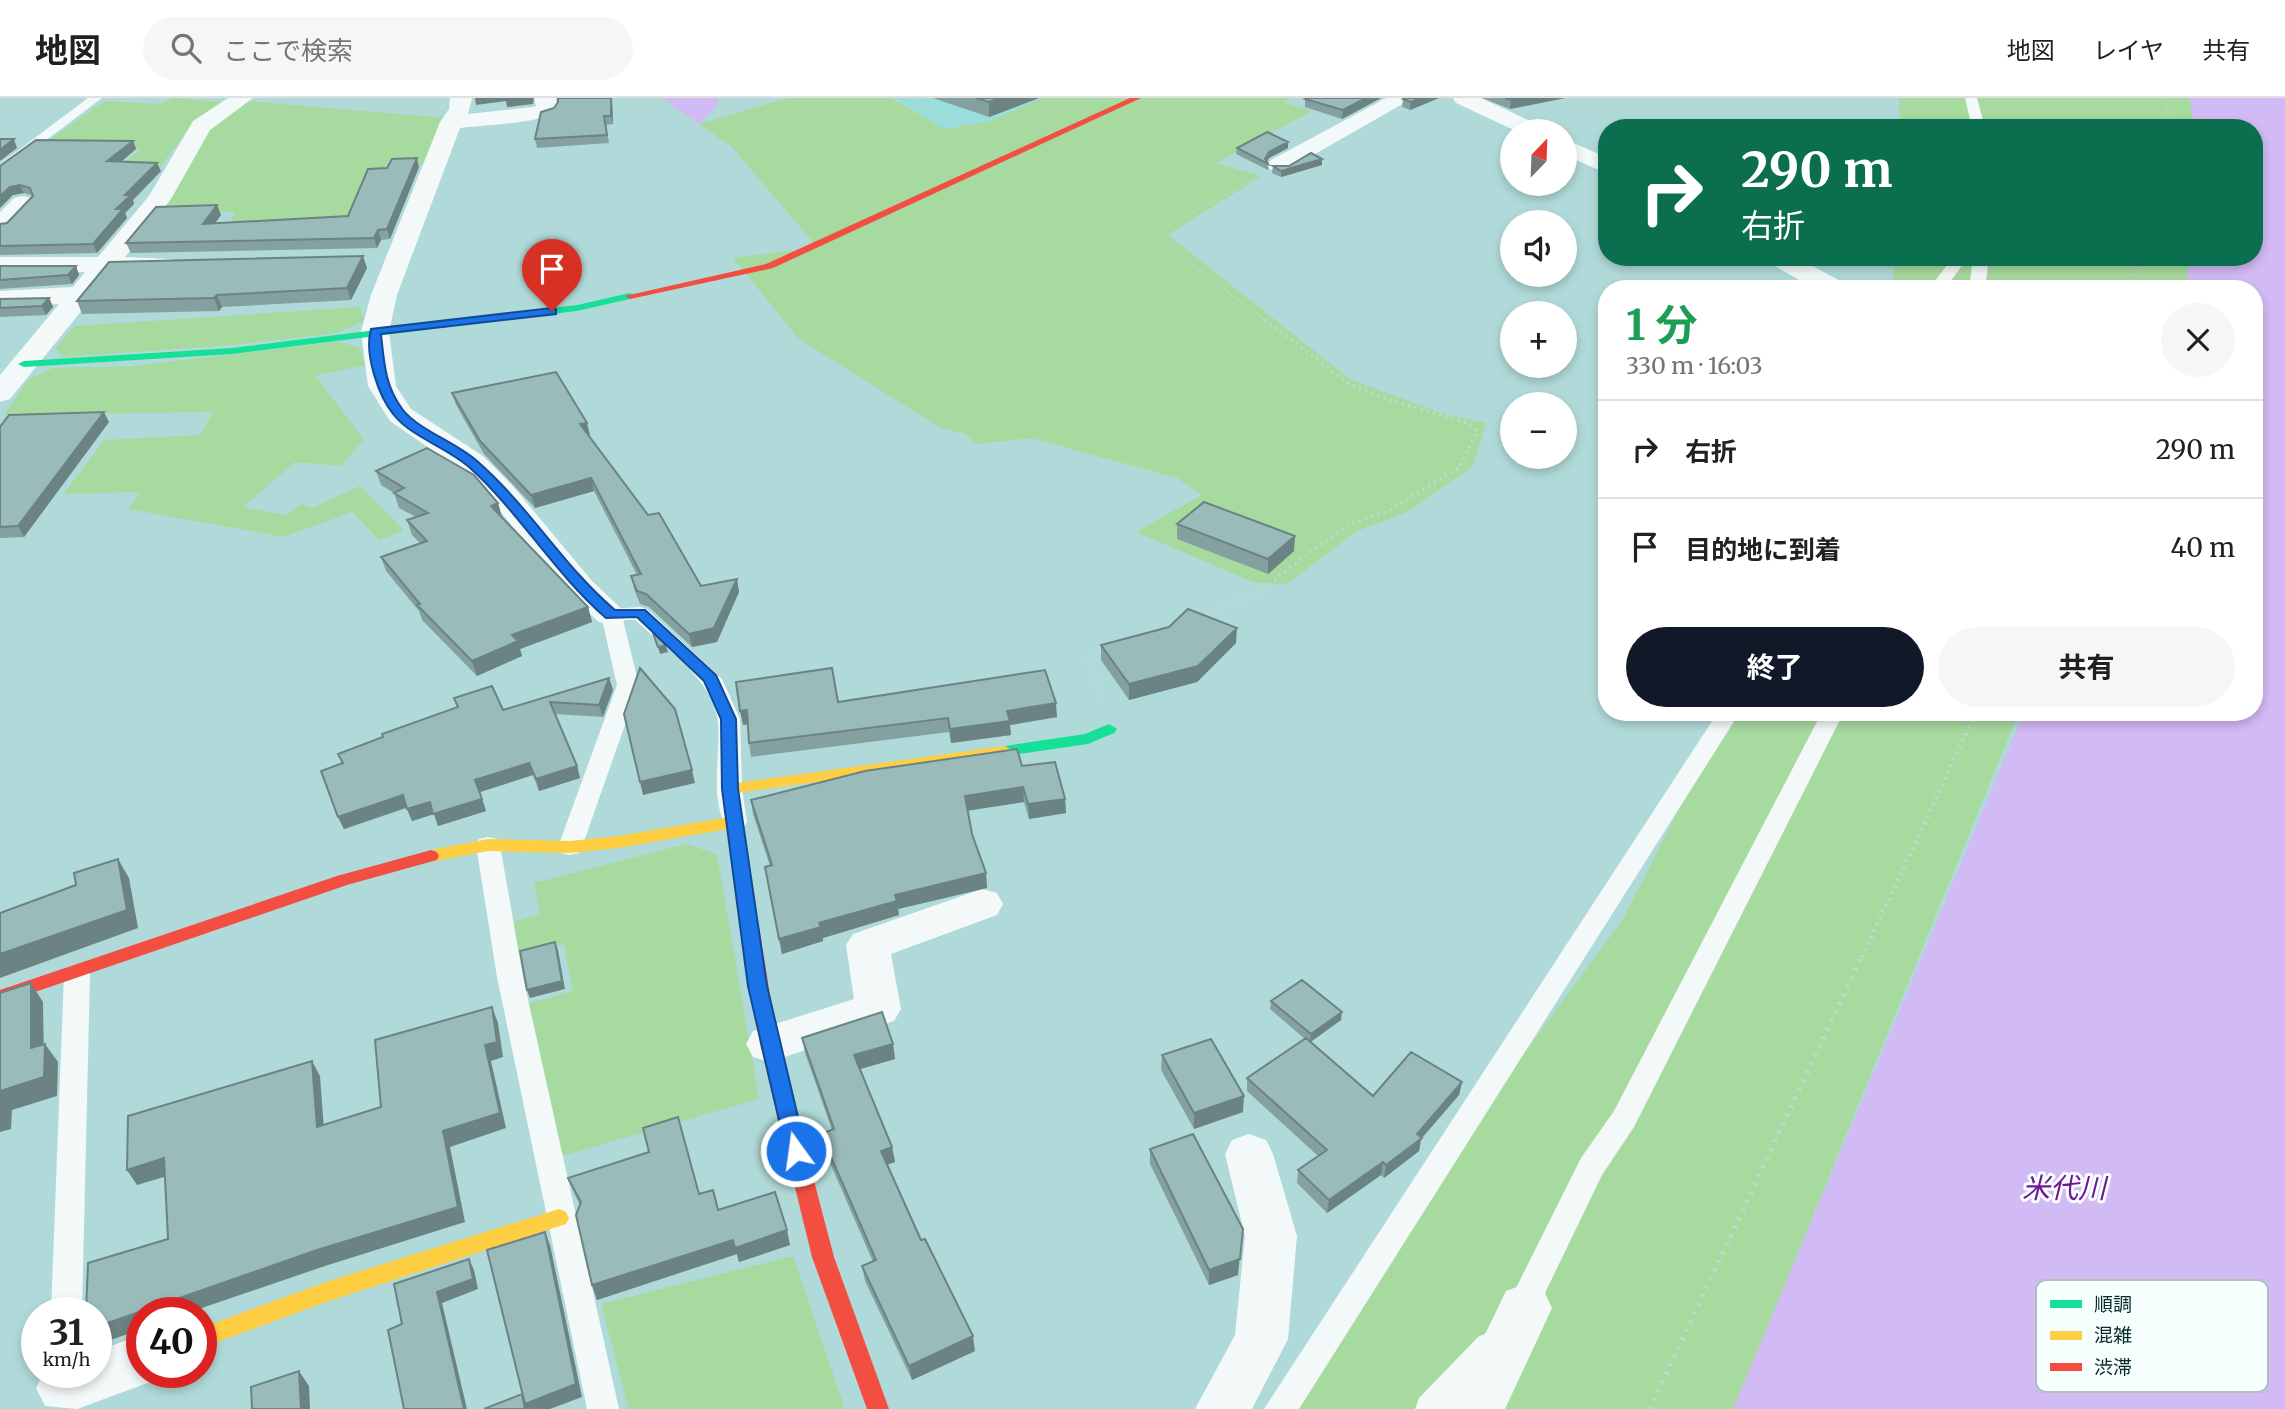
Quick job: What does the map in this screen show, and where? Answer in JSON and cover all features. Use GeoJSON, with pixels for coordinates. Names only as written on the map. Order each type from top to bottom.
{"type":"FeatureCollection","features":[{"type":"Feature","properties":{"kind":"street"},"geometry":{"type":"LineString","coordinates":[[0,393],[159,199],[201,126],[242,98]]}},
{"type":"Feature","properties":{"kind":"street"},"geometry":{"type":"LineString","coordinates":[[461,98],[460,109],[451,122],[389,257],[375,332],[382,386],[400,415],[472,463],[501,492],[580,588],[611,615]]}},
{"type":"Feature","properties":{"kind":"street"},"geometry":{"type":"LineString","coordinates":[[451,122],[535,113],[547,109],[545,98]]}},
{"type":"Feature","properties":{"kind":"street"},"geometry":{"type":"LineString","coordinates":[[24,364],[166,357],[577,308],[769,265],[1137,98]]}},
{"type":"Feature","properties":{"kind":"street"},"geometry":{"type":"LineString","coordinates":[[1279,164],[1402,98]]}},
{"type":"Feature","properties":{"kind":"street"},"geometry":{"type":"LineString","coordinates":[[1464,98],[1508,119]]}},
{"type":"Feature","properties":{"kind":"street"},"geometry":{"type":"LineString","coordinates":[[1577,152],[1598,162]]}},
{"type":"Feature","properties":{"kind":"street"},"geometry":{"type":"LineString","coordinates":[[0,225],[23,202]]}},
{"type":"Feature","properties":{"kind":"street"},"geometry":{"type":"LineString","coordinates":[[0,265],[188,264]]}},
{"type":"Feature","properties":{"kind":"street"},"geometry":{"type":"LineString","coordinates":[[1793,266],[1819,280]]}},
{"type":"Feature","properties":{"kind":"street"},"geometry":{"type":"LineString","coordinates":[[0,299],[81,296]]}},
{"type":"Feature","properties":{"kind":"street"},"geometry":{"type":"LineString","coordinates":[[730,789],[1088,739],[1109,729]]}},
{"type":"Feature","properties":{"kind":"street"},"geometry":{"type":"LineString","coordinates":[[0,997],[77,974],[343,880],[422,858],[488,845],[570,847],[735,822],[769,1044],[823,1257],[878,1409]]}},
{"type":"Feature","properties":{"kind":"street"},"geometry":{"type":"LineString","coordinates":[[769,1044],[877,1009],[868,944],[982,904]]}},
{"type":"Feature","properties":{"kind":"street"},"geometry":{"type":"LineString","coordinates":[[1223,1409],[1261,1339],[1271,1236],[1249,1154]]}},
{"type":"Feature","properties":{"kind":"street"},"geometry":{"type":"LineString","coordinates":[[217,1332],[326,1292],[559,1218]]}},
{"type":"Feature","properties":{"kind":"street"},"geometry":{"type":"LineString","coordinates":[[1477,1409],[1525,1308]]}},
{"type":"Feature","properties":{"kind":"street"},"geometry":{"type":"LineString","coordinates":[[63,1390],[126,1366]]}},
{"type":"Feature","properties":{"kind":"lane"},"geometry":{"type":"LineString","coordinates":[[0,171],[96,98]]}},
{"type":"Feature","properties":{"kind":"lane"},"geometry":{"type":"LineString","coordinates":[[1971,98],[1977,119]]}},
{"type":"Feature","properties":{"kind":"lane"},"geometry":{"type":"LineString","coordinates":[[570,847],[628,685],[611,615],[640,613],[710,678],[729,719],[730,789],[735,822]]}},
{"type":"Feature","properties":{"kind":"lane"},"geometry":{"type":"LineString","coordinates":[[1280,1409],[1723,721]]}},
{"type":"Feature","properties":{"kind":"lane"},"geometry":{"type":"LineString","coordinates":[[1431,1409],[1525,1308],[1591,1167],[1624,1119],[1828,721]]}},
{"type":"Feature","properties":{"kind":"lane"},"geometry":{"type":"LineString","coordinates":[[488,845],[510,977],[559,1218],[603,1409]]}},
{"type":"Feature","properties":{"kind":"lane"},"geometry":{"type":"LineString","coordinates":[[66,1297],[77,974]]}},
{"type":"Feature","properties":{"kind":"path"},"geometry":{"type":"LineString","coordinates":[[908,98],[1028,149]]}},
{"type":"Feature","properties":{"kind":"path"},"geometry":{"type":"LineString","coordinates":[[2165,98],[2168,119]]}},
{"type":"Feature","properties":{"kind":"path"},"geometry":{"type":"LineString","coordinates":[[1192,619],[1255,594],[1345,526],[1388,511],[1460,467],[1478,430],[1468,423],[1379,396],[1331,375],[1322,363],[1170,248],[1157,232],[1279,164]]}},
{"type":"Feature","properties":{"kind":"path"},"geometry":{"type":"LineString","coordinates":[[1109,729],[1089,659],[1115,649]]}},
{"type":"Feature","properties":{"kind":"path"},"geometry":{"type":"LineString","coordinates":[[1650,1409],[1972,721]]}},
{"type":"Feature","properties":{"kind":"shaded area"},"geometry":{"type":"Polygon","coordinates":[[[894,98],[1042,98],[990,121],[945,129],[894,98]]]}},
{"type":"Feature","properties":{"kind":"green space"},"geometry":{"type":"Polygon","coordinates":[[[174,98],[222,102],[192,124],[159,169],[118,167],[141,149],[40,147],[104,101],[160,104],[174,98]]]}},
{"type":"Feature","properties":{"kind":"green space"},"geometry":{"type":"Polygon","coordinates":[[[788,98],[891,98],[945,129],[990,121],[1042,98],[1291,98],[1283,102],[1312,111],[1216,163],[1261,176],[1168,235],[1350,379],[1444,414],[1486,423],[1472,467],[1407,512],[1357,531],[1287,584],[1255,583],[1136,532],[1202,495],[1177,478],[1031,438],[976,444],[966,434],[941,428],[799,339],[733,258],[817,247],[732,147],[699,124],[788,98]]]}},
{"type":"Feature","properties":{"kind":"green space"},"geometry":{"type":"Polygon","coordinates":[[[1899,98],[2190,98],[2193,119],[1900,119],[1899,98]]]}},
{"type":"Feature","properties":{"kind":"green space"},"geometry":{"type":"Polygon","coordinates":[[[247,101],[434,117],[448,115],[431,165],[402,166],[344,224],[228,228],[235,212],[161,214],[181,182],[197,147],[213,124],[247,101]]]}},
{"type":"Feature","properties":{"kind":"green space"},"geometry":{"type":"Polygon","coordinates":[[[1894,266],[2190,266],[2188,280],[1893,280],[1894,266]]]}},
{"type":"Feature","properties":{"kind":"green space"},"geometry":{"type":"Polygon","coordinates":[[[360,307],[364,321],[337,333],[234,345],[64,357],[55,348],[75,326],[360,307]]]}},
{"type":"Feature","properties":{"kind":"green space"},"geometry":{"type":"Polygon","coordinates":[[[336,342],[359,347],[365,365],[315,376],[364,439],[341,466],[295,462],[243,507],[286,515],[301,504],[312,508],[360,486],[404,531],[379,540],[352,512],[284,537],[128,509],[141,492],[64,494],[104,440],[200,435],[213,412],[4,415],[29,379],[53,368],[132,366],[336,342]]]}},
{"type":"Feature","properties":{"kind":"green space"},"geometry":{"type":"Polygon","coordinates":[[[1724,721],[2015,721],[1734,1409],[1297,1409],[1487,1104],[1623,919],[1724,721]]]}},
{"type":"Feature","properties":{"kind":"green space"},"geometry":{"type":"Polygon","coordinates":[[[686,844],[717,854],[759,1099],[548,1160],[519,1006],[573,991],[564,944],[513,959],[505,924],[540,914],[534,883],[686,844]]]}},
{"type":"Feature","properties":{"kind":"green space"},"geometry":{"type":"Polygon","coordinates":[[[793,1256],[845,1409],[629,1409],[601,1304],[793,1256]]]}},
{"type":"Feature","properties":{"kind":"water"},"geometry":{"type":"Polygon","coordinates":[[[662,98],[718,98],[717,107],[699,124],[662,98]]]}},
{"type":"Feature","properties":{"kind":"water","name":"米代川"},"geometry":{"type":"Polygon","coordinates":[[[2190,98],[2285,98],[2285,1409],[1733,1409],[2020,721],[2263,721],[2263,280],[2187,280],[2189,266],[2263,266],[2263,119],[2193,119],[2190,98]]]}},
{"type":"Feature","properties":{"kind":"building"},"geometry":{"type":"Polygon","coordinates":[[[558,98],[611,98],[611,116],[604,116],[607,135],[535,139],[541,112],[554,108],[558,98]]]}},
{"type":"Feature","properties":{"kind":"building"},"geometry":{"type":"Polygon","coordinates":[[[976,98],[1000,98],[989,102],[976,98]]]}},
{"type":"Feature","properties":{"kind":"building"},"geometry":{"type":"Polygon","coordinates":[[[1366,98],[1343,110],[1305,99],[1366,98]]]}},
{"type":"Feature","properties":{"kind":"building"},"geometry":{"type":"Polygon","coordinates":[[[1420,98],[1411,102],[1403,99],[1420,98]]]}},
{"type":"Feature","properties":{"kind":"building"},"geometry":{"type":"Polygon","coordinates":[[[1267,132],[1288,142],[1269,152],[1265,159],[1268,164],[1237,148],[1267,132]]]}},
{"type":"Feature","properties":{"kind":"building"},"geometry":{"type":"Polygon","coordinates":[[[0,139],[14,139],[0,150],[0,139]]]}},
{"type":"Feature","properties":{"kind":"building"},"geometry":{"type":"Polygon","coordinates":[[[36,140],[133,141],[107,161],[157,163],[125,195],[131,195],[116,209],[123,209],[93,244],[0,246],[0,224],[7,223],[33,196],[30,188],[20,185],[10,187],[0,196],[0,166],[36,140]]]}},
{"type":"Feature","properties":{"kind":"building"},"geometry":{"type":"Polygon","coordinates":[[[1311,153],[1322,159],[1281,171],[1273,166],[1289,166],[1311,153]]]}},
{"type":"Feature","properties":{"kind":"building"},"geometry":{"type":"Polygon","coordinates":[[[417,158],[387,229],[378,230],[374,238],[126,243],[156,207],[217,205],[203,224],[348,216],[368,169],[387,168],[392,159],[417,158]]]}},
{"type":"Feature","properties":{"kind":"building"},"geometry":{"type":"Polygon","coordinates":[[[363,256],[347,288],[217,295],[214,298],[77,301],[109,262],[363,256]]]}},
{"type":"Feature","properties":{"kind":"building"},"geometry":{"type":"Polygon","coordinates":[[[0,266],[76,266],[68,275],[0,280],[0,266]]]}},
{"type":"Feature","properties":{"kind":"building"},"geometry":{"type":"Polygon","coordinates":[[[49,298],[42,306],[0,308],[0,299],[49,298]]]}},
{"type":"Feature","properties":{"kind":"building"},"geometry":{"type":"Polygon","coordinates":[[[556,372],[587,423],[580,424],[648,515],[659,513],[701,586],[737,579],[714,628],[689,634],[646,594],[637,591],[631,576],[641,574],[591,478],[531,495],[480,441],[452,393],[556,372]]]}},
{"type":"Feature","properties":{"kind":"building"},"geometry":{"type":"Polygon","coordinates":[[[104,412],[18,526],[0,527],[0,427],[9,415],[104,412]]]}},
{"type":"Feature","properties":{"kind":"building"},"geometry":{"type":"Polygon","coordinates":[[[427,448],[474,475],[498,503],[491,506],[588,607],[512,635],[518,641],[472,661],[417,605],[420,604],[381,557],[427,541],[407,520],[428,513],[394,493],[404,488],[376,471],[427,448]]]}},
{"type":"Feature","properties":{"kind":"building"},"geometry":{"type":"Polygon","coordinates":[[[1204,502],[1295,536],[1268,559],[1177,524],[1204,502]]]}},
{"type":"Feature","properties":{"kind":"building"},"geometry":{"type":"Polygon","coordinates":[[[1188,609],[1237,628],[1198,666],[1129,684],[1101,645],[1169,627],[1188,609]]]}},
{"type":"Feature","properties":{"kind":"building"},"geometry":{"type":"Polygon","coordinates":[[[653,633],[666,645],[658,647],[653,633]]]}},
{"type":"Feature","properties":{"kind":"building"},"geometry":{"type":"Polygon","coordinates":[[[640,668],[675,709],[692,770],[640,782],[624,714],[640,668]]]}},
{"type":"Feature","properties":{"kind":"building"},"geometry":{"type":"Polygon","coordinates":[[[832,668],[838,702],[1045,670],[1056,703],[1007,711],[1010,721],[950,729],[948,718],[749,743],[747,710],[740,711],[736,682],[832,668]]]}},
{"type":"Feature","properties":{"kind":"building"},"geometry":{"type":"Polygon","coordinates":[[[609,678],[599,705],[550,702],[577,766],[536,779],[529,763],[475,780],[482,799],[433,814],[430,802],[407,809],[403,795],[338,817],[321,771],[343,763],[338,754],[383,737],[382,734],[458,707],[454,698],[492,686],[503,710],[609,678]]]}},
{"type":"Feature","properties":{"kind":"building"},"geometry":{"type":"Polygon","coordinates":[[[1017,749],[1022,766],[1055,762],[1065,799],[1028,804],[1023,787],[965,796],[972,834],[986,873],[895,895],[897,901],[819,923],[821,927],[779,939],[765,867],[772,865],[751,800],[865,771],[1017,749]]]}},
{"type":"Feature","properties":{"kind":"building"},"geometry":{"type":"Polygon","coordinates":[[[118,859],[127,910],[0,954],[0,913],[76,885],[74,873],[118,859]]]}},
{"type":"Feature","properties":{"kind":"building"},"geometry":{"type":"Polygon","coordinates":[[[555,942],[562,981],[527,990],[520,951],[555,942]]]}},
{"type":"Feature","properties":{"kind":"building"},"geometry":{"type":"Polygon","coordinates":[[[1302,980],[1342,1012],[1311,1034],[1271,1001],[1302,980]]]}},
{"type":"Feature","properties":{"kind":"building"},"geometry":{"type":"Polygon","coordinates":[[[31,983],[31,1048],[45,1044],[44,1077],[0,1091],[0,993],[31,983]]]}},
{"type":"Feature","properties":{"kind":"building"},"geometry":{"type":"Polygon","coordinates":[[[492,1007],[497,1042],[485,1045],[500,1113],[443,1131],[458,1207],[317,1250],[182,1297],[126,1297],[126,1317],[112,1321],[112,1297],[87,1297],[88,1263],[168,1239],[164,1158],[127,1170],[128,1116],[312,1061],[317,1127],[381,1107],[375,1040],[492,1007]]]}},
{"type":"Feature","properties":{"kind":"building"},"geometry":{"type":"Polygon","coordinates":[[[882,1012],[893,1044],[854,1055],[892,1147],[881,1151],[921,1240],[925,1239],[973,1336],[909,1366],[862,1266],[876,1260],[821,1134],[834,1129],[802,1038],[882,1012]]]}},
{"type":"Feature","properties":{"kind":"building"},"geometry":{"type":"Polygon","coordinates":[[[1306,1038],[1373,1096],[1411,1052],[1462,1082],[1417,1134],[1422,1138],[1386,1165],[1383,1162],[1329,1200],[1298,1170],[1327,1150],[1247,1078],[1306,1038]]]}},
{"type":"Feature","properties":{"kind":"building"},"geometry":{"type":"Polygon","coordinates":[[[1211,1039],[1244,1096],[1194,1113],[1162,1055],[1211,1039]]]}},
{"type":"Feature","properties":{"kind":"building"},"geometry":{"type":"Polygon","coordinates":[[[678,1117],[699,1194],[713,1190],[718,1210],[775,1192],[787,1230],[735,1248],[733,1240],[592,1285],[576,1215],[581,1202],[568,1178],[649,1152],[643,1128],[678,1117]]]}},
{"type":"Feature","properties":{"kind":"building"},"geometry":{"type":"Polygon","coordinates":[[[1193,1134],[1243,1229],[1240,1259],[1209,1270],[1150,1149],[1193,1134]]]}},
{"type":"Feature","properties":{"kind":"building"},"geometry":{"type":"Polygon","coordinates":[[[545,1232],[576,1384],[525,1404],[487,1250],[545,1232]]]}},
{"type":"Feature","properties":{"kind":"building"},"geometry":{"type":"Polygon","coordinates":[[[469,1259],[473,1279],[437,1292],[464,1409],[404,1409],[388,1330],[402,1324],[394,1284],[469,1259]]]}},
{"type":"Feature","properties":{"kind":"building"},"geometry":{"type":"Polygon","coordinates":[[[299,1371],[301,1409],[252,1409],[251,1387],[299,1371]]]}},
{"type":"Feature","properties":{"kind":"building"},"geometry":{"type":"Polygon","coordinates":[[[522,1394],[525,1409],[484,1409],[522,1394]]]}},
{"type":"Feature","properties":{"kind":"traffic: fast"},"geometry":{"type":"LineString","coordinates":[[24,364],[232,351],[577,308],[630,296]]}},
{"type":"Feature","properties":{"kind":"traffic: fast"},"geometry":{"type":"LineString","coordinates":[[1005,751],[1088,739],[1109,729]]}},
{"type":"Feature","properties":{"kind":"traffic: slow"},"geometry":{"type":"LineString","coordinates":[[730,789],[1005,751]]}},
{"type":"Feature","properties":{"kind":"traffic: slow"},"geometry":{"type":"LineString","coordinates":[[431,856],[488,845],[570,847],[618,842],[735,822],[746,902]]}},
{"type":"Feature","properties":{"kind":"traffic: slow"},"geometry":{"type":"LineString","coordinates":[[217,1332],[326,1292],[559,1218]]}},
{"type":"Feature","properties":{"kind":"traffic: jam"},"geometry":{"type":"LineString","coordinates":[[630,296],[769,266],[1137,98]]}},
{"type":"Feature","properties":{"kind":"traffic: jam"},"geometry":{"type":"LineString","coordinates":[[0,997],[343,880],[431,856]]}},
{"type":"Feature","properties":{"kind":"traffic: jam"},"geometry":{"type":"LineString","coordinates":[[746,902],[769,1044],[823,1257],[878,1409]]}},
{"type":"Feature","properties":{"kind":"route"},"geometry":{"type":"LineString","coordinates":[[552,311],[375,332],[382,386],[400,415],[472,463],[501,492],[526,526],[580,588],[611,615],[640,613],[710,678],[729,719],[730,789],[758,986],[769,1044],[796,1151]]}}]}
